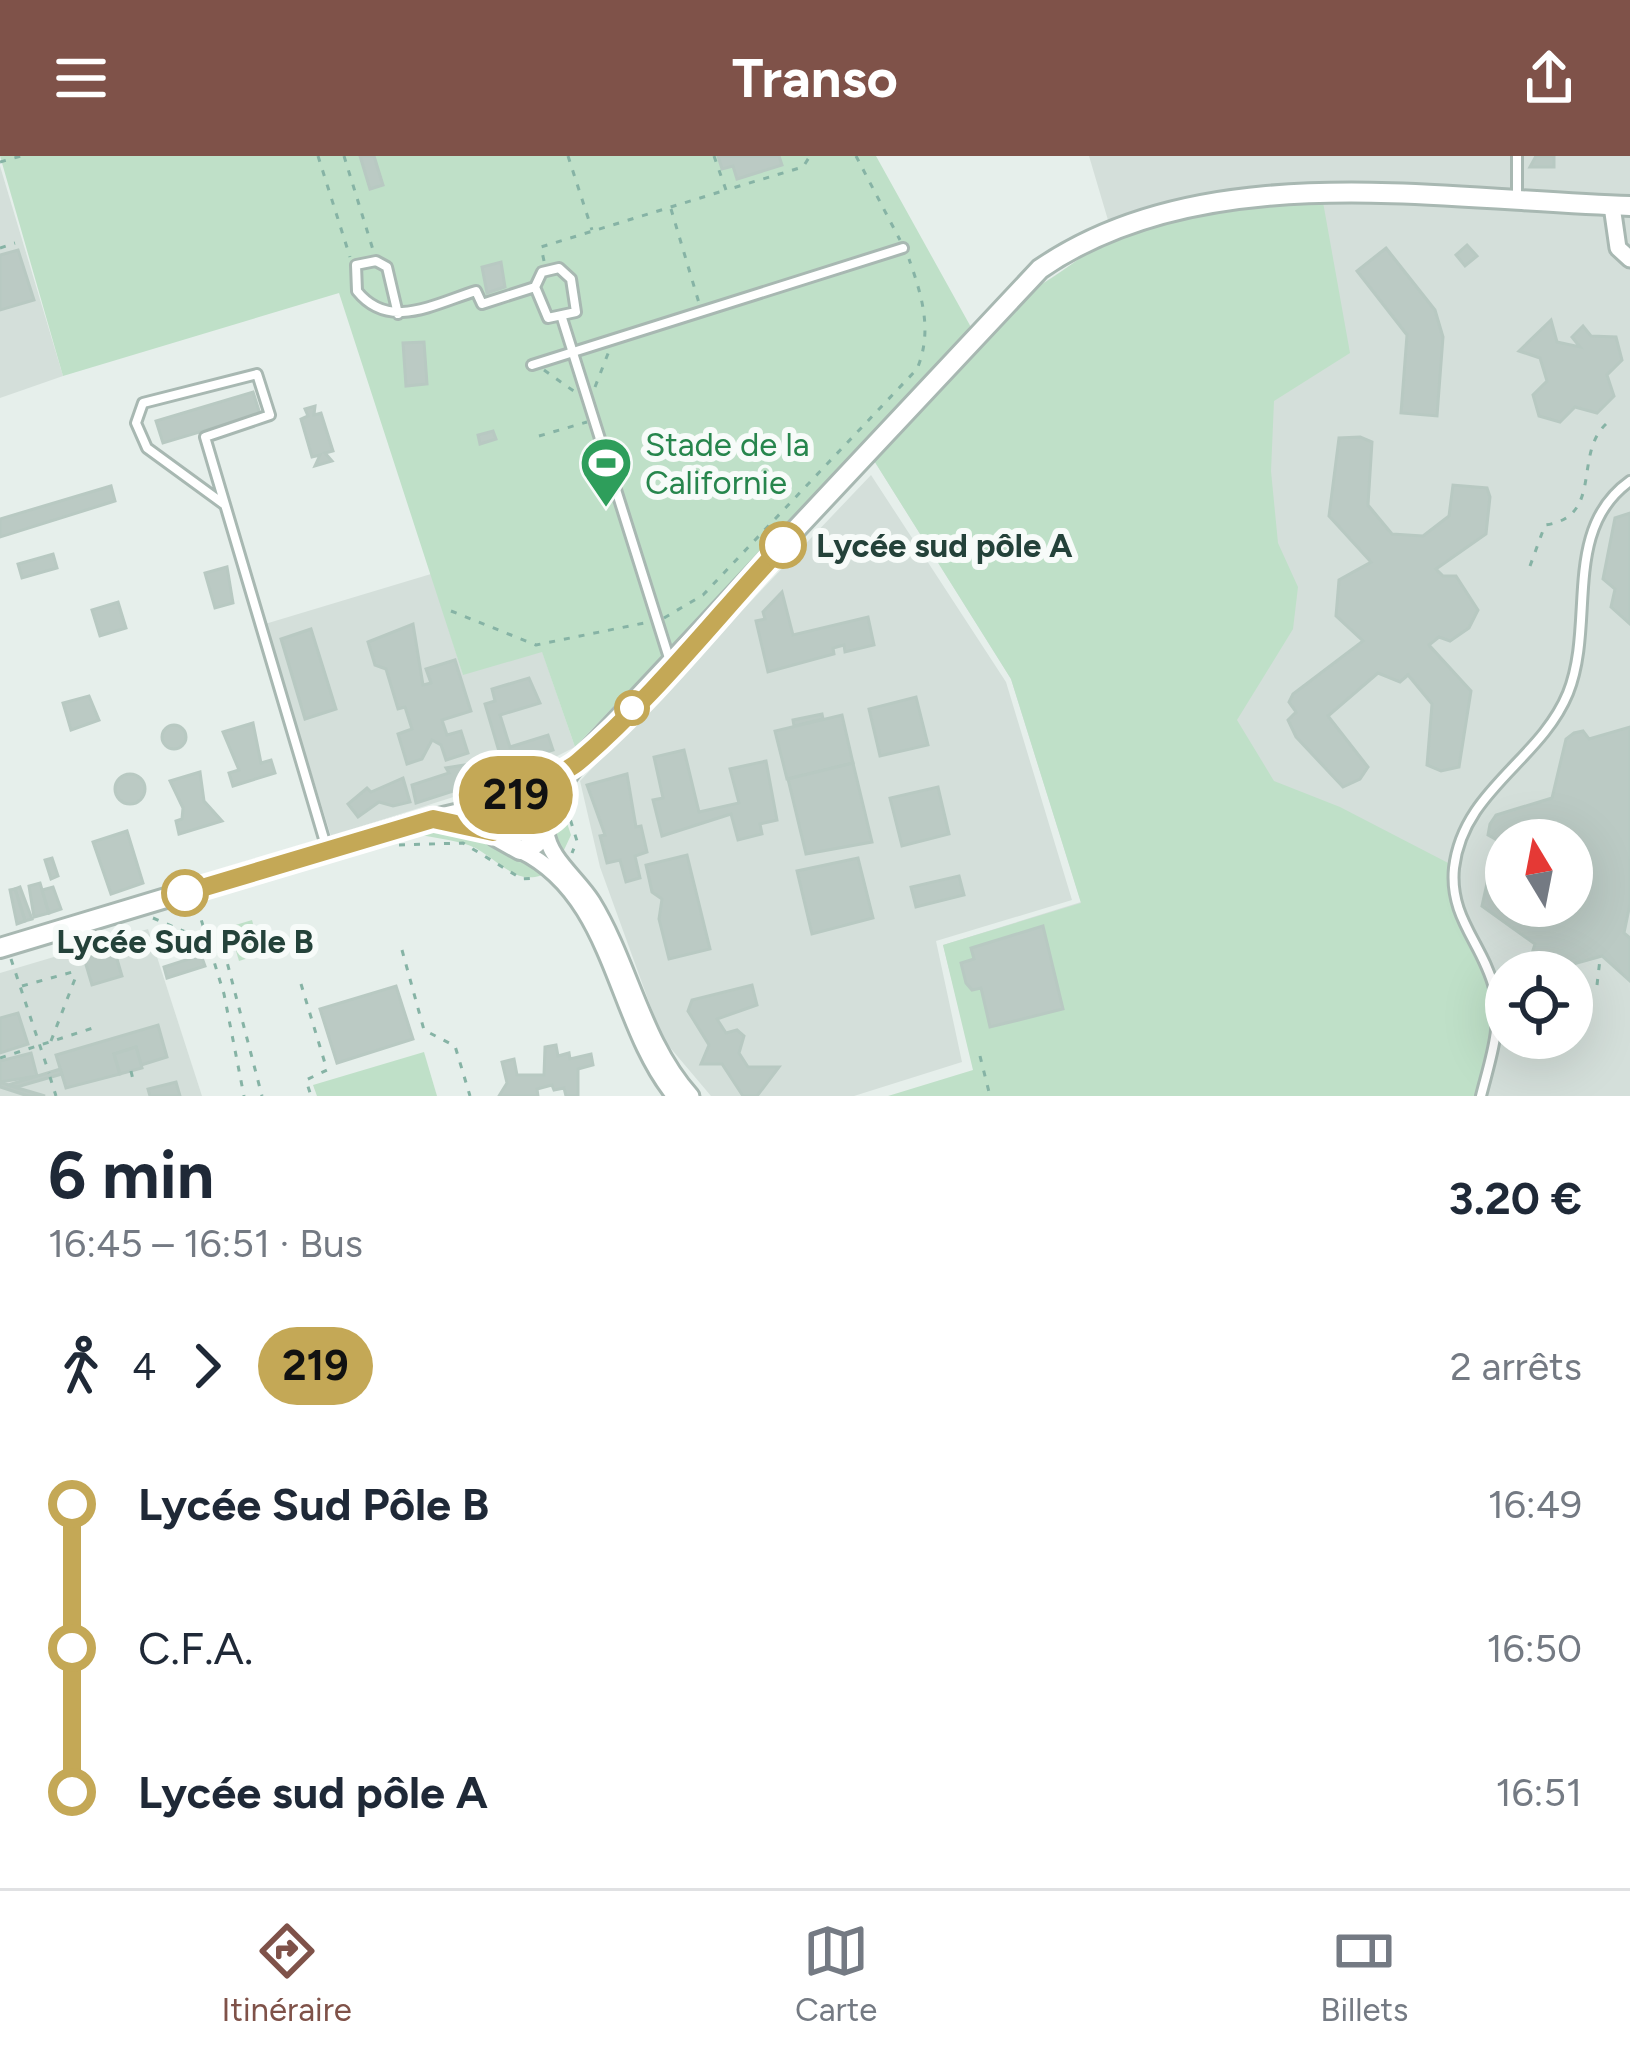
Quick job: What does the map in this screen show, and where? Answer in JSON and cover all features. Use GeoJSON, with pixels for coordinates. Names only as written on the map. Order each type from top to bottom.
{"type":"FeatureCollection","features":[{"type":"Feature","properties":{"kind":"street"},"geometry":{"type":"LineString","coordinates":[[675,1096],[649,1064],[595,928],[556,867],[543,809],[574,765],[1040,268],[1105,223],[1196,197],[1348,182],[1621,206],[1618,248],[1630,259]]}},
{"type":"Feature","properties":{"kind":"street"},"geometry":{"type":"LineString","coordinates":[[3,947],[433,819],[498,805],[574,765]]}},
{"type":"Feature","properties":{"kind":"street"},"geometry":{"type":"LineString","coordinates":[[523,795],[543,809]]}},
{"type":"Feature","properties":{"kind":"street"},"geometry":{"type":"LineString","coordinates":[[493,832],[498,805]]}},
{"type":"Feature","properties":{"kind":"street"},"geometry":{"type":"LineString","coordinates":[[433,819],[493,832],[504,846],[556,867],[604,923],[663,1060],[692,1096]]}},
{"type":"Feature","properties":{"kind":"street"},"geometry":{"type":"LineString","coordinates":[[520,850],[536,845],[545,831]]}},
{"type":"Feature","properties":{"kind":"lane"},"geometry":{"type":"LineString","coordinates":[[1516,197],[1517,156]]}},
{"type":"Feature","properties":{"kind":"lane"},"geometry":{"type":"LineString","coordinates":[[532,364],[904,248]]}},
{"type":"Feature","properties":{"kind":"lane"},"geometry":{"type":"LineString","coordinates":[[398,314],[387,267],[376,261],[356,265],[357,291],[368,305],[398,314],[476,291],[482,304],[535,287]]}},
{"type":"Feature","properties":{"kind":"lane"},"geometry":{"type":"LineString","coordinates":[[559,268],[571,279],[576,312],[562,318],[544,314],[535,278],[547,271],[559,268]]}},
{"type":"Feature","properties":{"kind":"lane"},"geometry":{"type":"LineString","coordinates":[[562,318],[672,665]]}},
{"type":"Feature","properties":{"kind":"lane"},"geometry":{"type":"LineString","coordinates":[[225,505],[147,448],[136,423],[143,403],[257,374],[270,415],[205,437],[328,851]]}},
{"type":"Feature","properties":{"kind":"lane"},"geometry":{"type":"LineString","coordinates":[[1481,1096],[1497,1010],[1490,977],[1458,913],[1456,852],[1481,799],[1562,707],[1583,637],[1590,532],[1603,506],[1630,481]]}},
{"type":"Feature","properties":{"kind":"path"},"geometry":{"type":"LineString","coordinates":[[0,163],[21,156]]}},
{"type":"Feature","properties":{"kind":"path"},"geometry":{"type":"LineString","coordinates":[[318,156],[356,265]]}},
{"type":"Feature","properties":{"kind":"path"},"geometry":{"type":"LineString","coordinates":[[344,156],[376,261]]}},
{"type":"Feature","properties":{"kind":"path"},"geometry":{"type":"LineString","coordinates":[[568,156],[592,231]]}},
{"type":"Feature","properties":{"kind":"path"},"geometry":{"type":"LineString","coordinates":[[714,156],[726,190]]}},
{"type":"Feature","properties":{"kind":"path"},"geometry":{"type":"LineString","coordinates":[[547,271],[541,247],[803,167],[810,156]]}},
{"type":"Feature","properties":{"kind":"path"},"geometry":{"type":"LineString","coordinates":[[452,611],[536,645],[658,620],[703,595],[916,369],[926,335],[924,304],[904,248],[856,156]]}},
{"type":"Feature","properties":{"kind":"path"},"geometry":{"type":"LineString","coordinates":[[670,207],[702,311]]}},
{"type":"Feature","properties":{"kind":"path"},"geometry":{"type":"LineString","coordinates":[[0,248],[15,243]]}},
{"type":"Feature","properties":{"kind":"path"},"geometry":{"type":"LineString","coordinates":[[539,436],[594,420]]}},
{"type":"Feature","properties":{"kind":"path"},"geometry":{"type":"LineString","coordinates":[[1530,566],[1545,525],[1564,523],[1580,508],[1595,435],[1606,424]]}},
{"type":"Feature","properties":{"kind":"path"},"geometry":{"type":"LineString","coordinates":[[398,845],[463,843],[522,879],[556,867],[577,841],[564,792]]}},
{"type":"Feature","properties":{"kind":"path"},"geometry":{"type":"LineString","coordinates":[[215,900],[196,906],[244,1096]]}},
{"type":"Feature","properties":{"kind":"path"},"geometry":{"type":"LineString","coordinates":[[136,923],[175,912]]}},
{"type":"Feature","properties":{"kind":"path"},"geometry":{"type":"LineString","coordinates":[[153,918],[208,942],[227,962],[262,1096]]}},
{"type":"Feature","properties":{"kind":"path"},"geometry":{"type":"LineString","coordinates":[[3,947],[22,986],[56,1096]]}},
{"type":"Feature","properties":{"kind":"path"},"geometry":{"type":"LineString","coordinates":[[402,950],[424,1030],[455,1046],[470,1096]]}},
{"type":"Feature","properties":{"kind":"path"},"geometry":{"type":"LineString","coordinates":[[1597,985],[1600,958]]}},
{"type":"Feature","properties":{"kind":"path"},"geometry":{"type":"LineString","coordinates":[[22,986],[78,971],[50,1043]]}},
{"type":"Feature","properties":{"kind":"path"},"geometry":{"type":"LineString","coordinates":[[301,984],[327,1070],[306,1081],[310,1096]]}},
{"type":"Feature","properties":{"kind":"path"},"geometry":{"type":"LineString","coordinates":[[23,1027],[34,1024]]}},
{"type":"Feature","properties":{"kind":"path"},"geometry":{"type":"LineString","coordinates":[[0,1058],[96,1027]]}},
{"type":"Feature","properties":{"kind":"path"},"geometry":{"type":"LineString","coordinates":[[980,1056],[990,1096]]}},
{"type":"Feature","properties":{"kind":"path"},"geometry":{"type":"LineString","coordinates":[[131,1071],[134,1084]]}},
{"type":"Feature","properties":{"kind":"shaded area"},"geometry":{"type":"Polygon","coordinates":[[[1089,156],[1630,156],[1630,1096],[981,1096],[943,945],[1081,902],[1011,679],[868,451],[1015,296],[1033,290],[1113,237],[1089,156]]]}},
{"type":"Feature","properties":{"kind":"shaded area"},"geometry":{"type":"Polygon","coordinates":[[[0,166],[63,376],[0,398],[0,166]]]}},
{"type":"Feature","properties":{"kind":"shaded area"},"geometry":{"type":"Polygon","coordinates":[[[871,475],[1006,682],[1072,900],[936,941],[962,1062],[854,1096],[711,1096],[662,1038],[600,867],[580,781],[871,475]]]}},
{"type":"Feature","properties":{"kind":"shaded area"},"geometry":{"type":"Polygon","coordinates":[[[431,574],[463,674],[542,651],[575,747],[516,777],[331,836],[265,624],[431,574]]]}},
{"type":"Feature","properties":{"kind":"shaded area"},"geometry":{"type":"Polygon","coordinates":[[[148,929],[202,1096],[0,1096],[0,973],[148,929]]]}},
{"type":"Feature","properties":{"kind":"green space","name":"Stade de la Californie"},"geometry":{"type":"Polygon","coordinates":[[[0,156],[876,156],[972,329],[575,747],[542,652],[463,675],[339,293],[63,376],[0,156]]]}},
{"type":"Feature","properties":{"kind":"green space"},"geometry":{"type":"Polygon","coordinates":[[[1323,202],[1350,353],[1274,401],[1271,471],[1278,543],[1298,587],[1293,629],[1237,720],[1274,781],[1340,807],[1454,866],[1458,913],[1485,970],[1488,1059],[1481,1096],[888,1096],[973,1070],[943,945],[1081,903],[1011,679],[868,451],[1015,296],[1135,227],[1187,213],[1323,202]]]}},
{"type":"Feature","properties":{"kind":"green space"},"geometry":{"type":"Polygon","coordinates":[[[539,777],[558,796],[571,835],[564,850],[544,865],[551,871],[526,877],[515,874],[474,847],[412,833],[498,804],[491,822],[528,849],[546,816],[519,786],[511,786],[539,777]]]}},
{"type":"Feature","properties":{"kind":"green space"},"geometry":{"type":"Polygon","coordinates":[[[519,803],[532,809],[538,822],[532,835],[519,841],[506,835],[500,822],[506,809],[519,803]]]}},
{"type":"Feature","properties":{"kind":"green space"},"geometry":{"type":"Polygon","coordinates":[[[252,920],[261,954],[239,961],[229,927],[252,920]]]}},
{"type":"Feature","properties":{"kind":"green space"},"geometry":{"type":"Polygon","coordinates":[[[424,1052],[437,1096],[317,1096],[313,1085],[424,1052]]]}},
{"type":"Feature","properties":{"kind":"building"},"geometry":{"type":"Polygon","coordinates":[[[360,156],[374,156],[383,185],[370,189],[360,156]]]}},
{"type":"Feature","properties":{"kind":"building"},"geometry":{"type":"Polygon","coordinates":[[[718,156],[779,156],[782,165],[737,179],[733,166],[722,169],[718,156]]]}},
{"type":"Feature","properties":{"kind":"building"},"geometry":{"type":"Polygon","coordinates":[[[1536,156],[1554,156],[1554,167],[1530,167],[1536,156]]]}},
{"type":"Feature","properties":{"kind":"building"},"geometry":{"type":"Polygon","coordinates":[[[1467,245],[1477,256],[1465,266],[1456,255],[1467,245]]]}},
{"type":"Feature","properties":{"kind":"building"},"geometry":{"type":"Polygon","coordinates":[[[1386,248],[1435,310],[1443,337],[1437,416],[1401,413],[1407,335],[1357,271],[1386,248]]]}},
{"type":"Feature","properties":{"kind":"building"},"geometry":{"type":"Polygon","coordinates":[[[18,250],[34,300],[0,310],[0,255],[18,250]]]}},
{"type":"Feature","properties":{"kind":"building"},"geometry":{"type":"Polygon","coordinates":[[[501,262],[505,287],[487,293],[482,267],[501,262]]]}},
{"type":"Feature","properties":{"kind":"building"},"geometry":{"type":"Polygon","coordinates":[[[1551,320],[1557,342],[1580,347],[1572,337],[1583,326],[1591,336],[1616,337],[1622,360],[1607,375],[1614,396],[1597,413],[1575,407],[1560,422],[1539,416],[1533,395],[1547,381],[1540,358],[1519,351],[1551,320]]]}},
{"type":"Feature","properties":{"kind":"building"},"geometry":{"type":"Polygon","coordinates":[[[424,342],[427,384],[406,386],[403,343],[424,342]]]}},
{"type":"Feature","properties":{"kind":"building"},"geometry":{"type":"Polygon","coordinates":[[[253,392],[260,414],[163,443],[156,421],[253,392]]]}},
{"type":"Feature","properties":{"kind":"building"},"geometry":{"type":"Polygon","coordinates":[[[315,406],[314,415],[321,413],[333,451],[325,453],[332,461],[315,466],[320,455],[312,457],[301,419],[308,416],[305,409],[315,406]]]}},
{"type":"Feature","properties":{"kind":"building"},"geometry":{"type":"Polygon","coordinates":[[[493,431],[496,439],[480,444],[478,435],[493,431]]]}},
{"type":"Feature","properties":{"kind":"building"},"geometry":{"type":"Polygon","coordinates":[[[1339,438],[1372,442],[1368,505],[1392,534],[1423,536],[1449,516],[1453,485],[1487,488],[1490,497],[1486,534],[1436,569],[1443,576],[1456,576],[1478,610],[1469,628],[1450,641],[1439,637],[1429,645],[1471,691],[1459,767],[1441,771],[1427,765],[1432,704],[1408,675],[1400,682],[1378,673],[1328,716],[1368,767],[1360,779],[1343,787],[1296,737],[1288,720],[1296,712],[1289,702],[1293,694],[1363,641],[1336,616],[1339,580],[1371,562],[1329,516],[1339,438]]]}},
{"type":"Feature","properties":{"kind":"building"},"geometry":{"type":"Polygon","coordinates":[[[111,486],[115,501],[0,537],[0,519],[111,486]]]}},
{"type":"Feature","properties":{"kind":"building"},"geometry":{"type":"Polygon","coordinates":[[[1630,513],[1630,624],[1611,607],[1615,589],[1603,579],[1615,518],[1630,513]]]}},
{"type":"Feature","properties":{"kind":"building"},"geometry":{"type":"Polygon","coordinates":[[[53,554],[57,568],[22,578],[18,564],[53,554]]]}},
{"type":"Feature","properties":{"kind":"building"},"geometry":{"type":"Polygon","coordinates":[[[227,567],[233,603],[215,608],[205,573],[227,567]]]}},
{"type":"Feature","properties":{"kind":"building"},"geometry":{"type":"Polygon","coordinates":[[[782,592],[793,635],[868,617],[874,645],[845,652],[844,645],[833,648],[834,654],[768,672],[756,621],[765,619],[763,612],[782,592]]]}},
{"type":"Feature","properties":{"kind":"building"},"geometry":{"type":"Polygon","coordinates":[[[118,602],[126,628],[100,636],[92,610],[118,602]]]}},
{"type":"Feature","properties":{"kind":"building"},"geometry":{"type":"Polygon","coordinates":[[[413,624],[423,685],[431,683],[426,669],[455,660],[471,711],[442,720],[447,735],[461,731],[468,753],[446,760],[441,745],[432,740],[422,759],[407,764],[398,734],[412,729],[405,707],[398,709],[386,669],[375,665],[368,642],[413,624]]]}},
{"type":"Feature","properties":{"kind":"building"},"geometry":{"type":"Polygon","coordinates":[[[311,629],[336,709],[305,719],[281,639],[311,629]]]}},
{"type":"Feature","properties":{"kind":"building"},"geometry":{"type":"Polygon","coordinates":[[[529,678],[540,703],[500,715],[510,747],[548,735],[553,750],[503,765],[485,704],[495,701],[492,689],[529,678]]]}},
{"type":"Feature","properties":{"kind":"building"},"geometry":{"type":"Polygon","coordinates":[[[89,696],[99,720],[71,730],[63,703],[89,696]]]}},
{"type":"Feature","properties":{"kind":"building"},"geometry":{"type":"Polygon","coordinates":[[[916,697],[928,745],[880,756],[869,709],[916,697]]]}},
{"type":"Feature","properties":{"kind":"building"},"geometry":{"type":"Polygon","coordinates":[[[822,714],[823,719],[794,726],[793,720],[822,714]]]}},
{"type":"Feature","properties":{"kind":"building"},"geometry":{"type":"Polygon","coordinates":[[[842,715],[853,763],[787,779],[775,731],[842,715]]]}},
{"type":"Feature","properties":{"kind":"building"},"geometry":{"type":"Polygon","coordinates":[[[253,723],[261,763],[271,760],[275,773],[233,786],[229,773],[239,770],[223,732],[253,723]]]}},
{"type":"Feature","properties":{"kind":"building"},"geometry":{"type":"Polygon","coordinates":[[[174,725],[186,737],[174,749],[162,737],[174,725]]]}},
{"type":"Feature","properties":{"kind":"building"},"geometry":{"type":"Polygon","coordinates":[[[1630,727],[1630,904],[1624,933],[1630,938],[1630,981],[1602,956],[1593,959],[1593,951],[1533,951],[1535,944],[1511,927],[1593,927],[1593,819],[1493,819],[1552,798],[1566,739],[1583,731],[1589,739],[1630,727]]]}},
{"type":"Feature","properties":{"kind":"building"},"geometry":{"type":"Polygon","coordinates":[[[684,750],[699,812],[739,803],[730,769],[766,761],[777,820],[760,824],[762,834],[738,840],[731,814],[662,836],[653,800],[663,798],[654,757],[684,750]]]}},
{"type":"Feature","properties":{"kind":"building"},"geometry":{"type":"Polygon","coordinates":[[[853,763],[872,842],[806,854],[788,779],[853,763]]]}},
{"type":"Feature","properties":{"kind":"building"},"geometry":{"type":"Polygon","coordinates":[[[471,764],[478,783],[416,803],[412,785],[449,773],[446,768],[471,764]]]}},
{"type":"Feature","properties":{"kind":"building"},"geometry":{"type":"Polygon","coordinates":[[[200,772],[204,801],[222,821],[179,834],[176,821],[182,819],[183,808],[170,781],[200,772]]]}},
{"type":"Feature","properties":{"kind":"building"},"geometry":{"type":"Polygon","coordinates":[[[130,774],[141,778],[145,789],[141,800],[130,804],[119,800],[115,789],[119,778],[130,774]]]}},
{"type":"Feature","properties":{"kind":"building"},"geometry":{"type":"Polygon","coordinates":[[[627,774],[636,827],[641,826],[647,852],[635,856],[640,878],[626,882],[620,860],[607,863],[600,836],[605,835],[587,785],[627,774]]]}},
{"type":"Feature","properties":{"kind":"building"},"geometry":{"type":"Polygon","coordinates":[[[403,778],[410,802],[393,806],[379,802],[358,817],[348,804],[367,788],[371,792],[403,778]]]}},
{"type":"Feature","properties":{"kind":"building"},"geometry":{"type":"Polygon","coordinates":[[[938,787],[949,834],[902,846],[890,798],[938,787]]]}},
{"type":"Feature","properties":{"kind":"building"},"geometry":{"type":"Polygon","coordinates":[[[127,831],[143,883],[111,894],[93,842],[127,831]]]}},
{"type":"Feature","properties":{"kind":"building"},"geometry":{"type":"Polygon","coordinates":[[[687,855],[710,949],[669,959],[659,919],[662,899],[652,892],[646,865],[687,855]]]}},
{"type":"Feature","properties":{"kind":"building"},"geometry":{"type":"Polygon","coordinates":[[[52,858],[58,876],[51,879],[45,860],[52,858]]]}},
{"type":"Feature","properties":{"kind":"building"},"geometry":{"type":"Polygon","coordinates":[[[858,858],[873,918],[812,934],[797,871],[858,858]]]}},
{"type":"Feature","properties":{"kind":"building"},"geometry":{"type":"Polygon","coordinates":[[[959,876],[964,895],[916,907],[911,887],[959,876]]]}},
{"type":"Feature","properties":{"kind":"building"},"geometry":{"type":"Polygon","coordinates":[[[40,883],[49,913],[34,917],[29,886],[40,883]]]}},
{"type":"Feature","properties":{"kind":"building"},"geometry":{"type":"Polygon","coordinates":[[[20,887],[32,919],[25,921],[15,889],[20,887]]]}},
{"type":"Feature","properties":{"kind":"building"},"geometry":{"type":"Polygon","coordinates":[[[53,887],[61,909],[49,913],[42,890],[53,887]]]}},
{"type":"Feature","properties":{"kind":"building"},"geometry":{"type":"Polygon","coordinates":[[[15,889],[25,921],[17,924],[10,890],[15,889]]]}},
{"type":"Feature","properties":{"kind":"building"},"geometry":{"type":"Polygon","coordinates":[[[1043,926],[1063,1009],[990,1027],[981,988],[972,990],[966,983],[961,963],[974,959],[971,948],[1043,926]]]}},
{"type":"Feature","properties":{"kind":"building"},"geometry":{"type":"Polygon","coordinates":[[[114,949],[122,976],[92,985],[84,958],[114,949]]]}},
{"type":"Feature","properties":{"kind":"building"},"geometry":{"type":"Polygon","coordinates":[[[201,955],[205,966],[167,978],[164,967],[201,955]]]}},
{"type":"Feature","properties":{"kind":"building"},"geometry":{"type":"Polygon","coordinates":[[[752,985],[757,1005],[717,1019],[726,1033],[737,1030],[744,1036],[739,1053],[748,1067],[779,1067],[757,1096],[743,1096],[722,1064],[701,1064],[709,1045],[688,1011],[692,1000],[752,985]]]}},
{"type":"Feature","properties":{"kind":"building"},"geometry":{"type":"Polygon","coordinates":[[[396,986],[413,1039],[337,1063],[320,1009],[396,986]]]}},
{"type":"Feature","properties":{"kind":"building"},"geometry":{"type":"Polygon","coordinates":[[[18,1013],[28,1044],[0,1053],[0,1018],[18,1013]]]}},
{"type":"Feature","properties":{"kind":"building"},"geometry":{"type":"Polygon","coordinates":[[[158,1025],[167,1057],[141,1065],[136,1047],[114,1054],[120,1074],[66,1088],[56,1055],[158,1025]]]}},
{"type":"Feature","properties":{"kind":"building"},"geometry":{"type":"Polygon","coordinates":[[[556,1045],[558,1056],[569,1053],[570,1059],[591,1054],[593,1065],[578,1069],[578,1096],[566,1096],[564,1088],[554,1090],[552,1085],[537,1089],[538,1096],[499,1096],[507,1083],[502,1062],[514,1059],[517,1075],[544,1075],[545,1047],[556,1045]]]}},
{"type":"Feature","properties":{"kind":"building"},"geometry":{"type":"Polygon","coordinates":[[[136,1047],[142,1068],[120,1074],[114,1054],[136,1047]]]}},
{"type":"Feature","properties":{"kind":"building"},"geometry":{"type":"Polygon","coordinates":[[[31,1053],[37,1076],[0,1082],[0,1061],[31,1053]]]}},
{"type":"Feature","properties":{"kind":"building"},"geometry":{"type":"Polygon","coordinates":[[[60,1069],[62,1074],[17,1087],[8,1085],[60,1069]]]}},
{"type":"Feature","properties":{"kind":"building"},"geometry":{"type":"Polygon","coordinates":[[[0,1082],[45,1096],[28,1096],[0,1087],[0,1082]]]}},
{"type":"Feature","properties":{"kind":"building"},"geometry":{"type":"Polygon","coordinates":[[[176,1082],[180,1096],[150,1096],[148,1089],[176,1082]]]}},
{"type":"Feature","properties":{"kind":"bus line","name":"219"},"geometry":{"type":"LineString","coordinates":[[185,893],[433,819],[493,832],[493,813],[502,801],[546,784],[574,765],[783,545]]}},
{"type":"Feature","properties":{"kind":"place","name":"Stade de la Californie"},"geometry":{"type":"Point","coordinates":[606,509]}},
{"type":"Feature","properties":{"kind":"place","name":"Lycée sud pôle A"},"geometry":{"type":"Point","coordinates":[783,545]}},
{"type":"Feature","properties":{"kind":"place","name":"Lycée Sud Pôle B"},"geometry":{"type":"Point","coordinates":[185,893]}}]}
